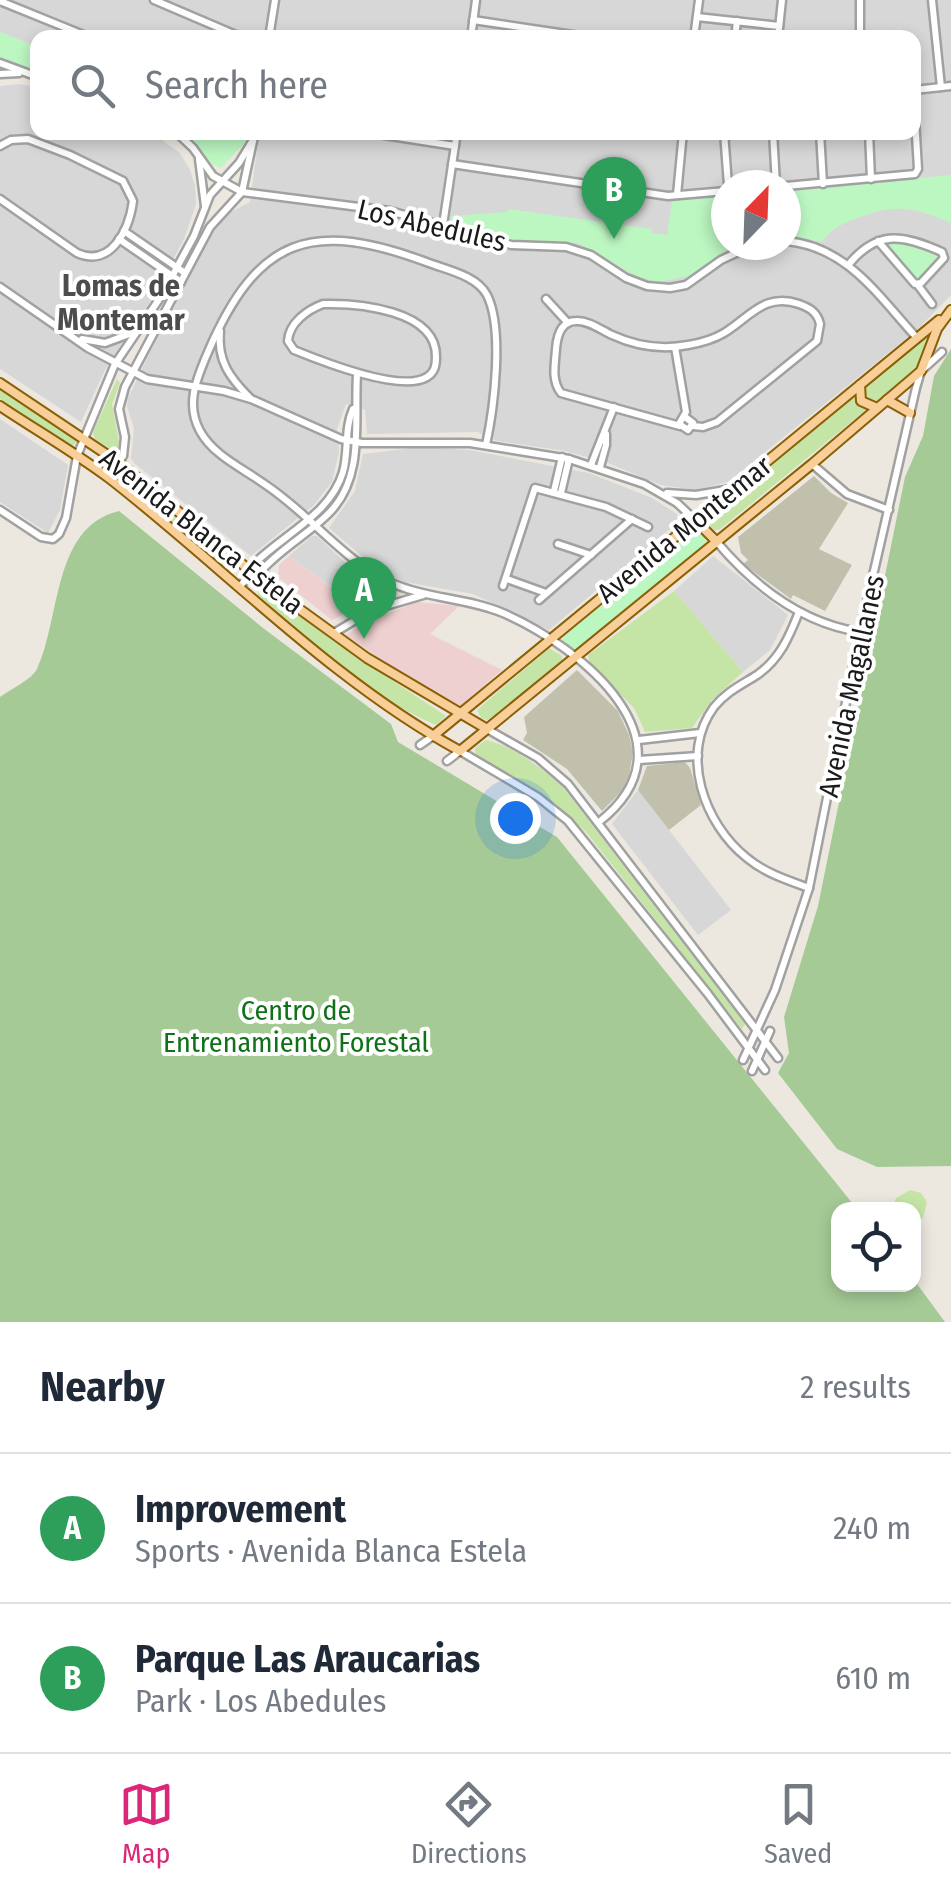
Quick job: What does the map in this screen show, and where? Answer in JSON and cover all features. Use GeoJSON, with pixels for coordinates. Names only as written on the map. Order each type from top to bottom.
{"type":"FeatureCollection","features":[{"type":"Feature","properties":{"kind":"main road","name":"Avenida Montemar"},"geometry":{"type":"LineString","coordinates":[[433,736],[949,312]]}},
{"type":"Feature","properties":{"kind":"main road","name":"Avenida Magallanes"},"geometry":{"type":"LineString","coordinates":[[920,371],[934,335],[949,312]]}},
{"type":"Feature","properties":{"kind":"main road","name":"Avenida Montemar"},"geometry":{"type":"LineString","coordinates":[[460,751],[920,371]]}},
{"type":"Feature","properties":{"kind":"main road","name":"Avenida Blanca Estela"},"geometry":{"type":"LineString","coordinates":[[0,382],[118,462],[253,572],[378,665],[487,729]]}},
{"type":"Feature","properties":{"kind":"main road"},"geometry":{"type":"LineString","coordinates":[[860,385],[862,401],[877,408]]}},
{"type":"Feature","properties":{"kind":"main road"},"geometry":{"type":"LineString","coordinates":[[886,400],[910,413]]}},
{"type":"Feature","properties":{"kind":"main road","name":"Avenida Blanca Estela"},"geometry":{"type":"LineString","coordinates":[[0,406],[106,476],[317,652],[433,736],[460,751]]}},
{"type":"Feature","properties":{"kind":"main road"},"geometry":{"type":"LineString","coordinates":[[694,519],[716,541]]}},
{"type":"Feature","properties":{"kind":"street"},"geometry":{"type":"LineString","coordinates":[[154,0],[224,30]]}},
{"type":"Feature","properties":{"kind":"street"},"geometry":{"type":"LineString","coordinates":[[270,30],[275,0]]}},
{"type":"Feature","properties":{"kind":"street"},"geometry":{"type":"LineString","coordinates":[[472,30],[476,0]]}},
{"type":"Feature","properties":{"kind":"street"},"geometry":{"type":"LineString","coordinates":[[695,30],[698,0]]}},
{"type":"Feature","properties":{"kind":"street"},"geometry":{"type":"LineString","coordinates":[[779,30],[782,0]]}},
{"type":"Feature","properties":{"kind":"street"},"geometry":{"type":"LineString","coordinates":[[860,0],[860,30]]}},
{"type":"Feature","properties":{"kind":"street"},"geometry":{"type":"LineString","coordinates":[[932,0],[941,87]]}},
{"type":"Feature","properties":{"kind":"street"},"geometry":{"type":"LineString","coordinates":[[0,1],[72,30]]}},
{"type":"Feature","properties":{"kind":"street"},"geometry":{"type":"LineString","coordinates":[[697,17],[779,26]]}},
{"type":"Feature","properties":{"kind":"street"},"geometry":{"type":"LineString","coordinates":[[473,20],[540,30]]}},
{"type":"Feature","properties":{"kind":"street"},"geometry":{"type":"LineString","coordinates":[[735,30],[736,21]]}},
{"type":"Feature","properties":{"kind":"street"},"geometry":{"type":"LineString","coordinates":[[0,63],[30,75]]}},
{"type":"Feature","properties":{"kind":"street"},"geometry":{"type":"LineString","coordinates":[[0,74],[25,73]]}},
{"type":"Feature","properties":{"kind":"street"},"geometry":{"type":"LineString","coordinates":[[921,89],[951,86]]}},
{"type":"Feature","properties":{"kind":"street"},"geometry":{"type":"LineString","coordinates":[[0,146],[11,140],[30,140]]}},
{"type":"Feature","properties":{"kind":"street"},"geometry":{"type":"LineString","coordinates":[[0,199],[81,256],[101,256],[122,235],[133,201],[123,181],[31,140]]}},
{"type":"Feature","properties":{"kind":"street","name":"Los Abedules"},"geometry":{"type":"LineString","coordinates":[[183,140],[220,181],[242,192],[390,211],[496,242],[574,249],[633,281],[662,288],[691,282],[721,260]]}},
{"type":"Feature","properties":{"kind":"street"},"geometry":{"type":"LineString","coordinates":[[0,510],[45,539],[58,536],[66,518],[77,456],[115,364],[152,313],[220,181],[239,163],[252,140]]}},
{"type":"Feature","properties":{"kind":"street"},"geometry":{"type":"LineString","coordinates":[[106,476],[122,456],[125,437],[120,402],[132,373],[218,215],[242,192],[253,140]]}},
{"type":"Feature","properties":{"kind":"street"},"geometry":{"type":"LineString","coordinates":[[416,140],[455,146]]}},
{"type":"Feature","properties":{"kind":"street"},"geometry":{"type":"LineString","coordinates":[[444,225],[456,140]]}},
{"type":"Feature","properties":{"kind":"street"},"geometry":{"type":"LineString","coordinates":[[677,195],[682,140]]}},
{"type":"Feature","properties":{"kind":"street"},"geometry":{"type":"LineString","coordinates":[[724,140],[726,170]]}},
{"type":"Feature","properties":{"kind":"street"},"geometry":{"type":"LineString","coordinates":[[774,140],[775,170]]}},
{"type":"Feature","properties":{"kind":"street"},"geometry":{"type":"LineString","coordinates":[[821,140],[824,184]]}},
{"type":"Feature","properties":{"kind":"street"},"geometry":{"type":"LineString","coordinates":[[870,140],[872,179]]}},
{"type":"Feature","properties":{"kind":"street"},"geometry":{"type":"LineString","coordinates":[[801,185],[917,172],[916,140]]}},
{"type":"Feature","properties":{"kind":"street"},"geometry":{"type":"LineString","coordinates":[[199,158],[205,208]]}},
{"type":"Feature","properties":{"kind":"street"},"geometry":{"type":"LineString","coordinates":[[452,164],[668,196],[711,190]]}},
{"type":"Feature","properties":{"kind":"street"},"geometry":{"type":"LineString","coordinates":[[122,235],[186,273]]}},
{"type":"Feature","properties":{"kind":"street"},"geometry":{"type":"LineString","coordinates":[[122,235],[181,282]]}},
{"type":"Feature","properties":{"kind":"street"},"geometry":{"type":"LineString","coordinates":[[850,266],[863,249],[878,241],[908,238],[948,255],[917,284]]}},
{"type":"Feature","properties":{"kind":"street"},"geometry":{"type":"LineString","coordinates":[[486,445],[496,376],[494,326],[488,298],[470,279],[420,259],[368,246],[334,240],[306,242],[280,252],[258,269],[221,325],[195,386],[194,415],[205,440],[357,562],[398,586],[490,608],[550,640],[621,704],[638,740],[639,760],[626,796],[599,822]]}},
{"type":"Feature","properties":{"kind":"street"},"geometry":{"type":"LineString","coordinates":[[878,241],[932,304]]}},
{"type":"Feature","properties":{"kind":"street"},"geometry":{"type":"LineString","coordinates":[[801,244],[819,248],[850,266],[918,338]]}},
{"type":"Feature","properties":{"kind":"street"},"geometry":{"type":"LineString","coordinates":[[0,287],[132,373],[251,399],[351,440],[486,445],[596,466],[661,492],[696,496],[730,490]]}},
{"type":"Feature","properties":{"kind":"street"},"geometry":{"type":"LineString","coordinates":[[546,299],[568,323]]}},
{"type":"Feature","properties":{"kind":"street"},"geometry":{"type":"LineString","coordinates":[[776,301],[808,308],[818,316],[820,324],[817,341],[712,425],[686,430],[567,397],[556,388],[557,336],[568,323],[581,321],[633,342],[675,347],[714,337],[756,307],[776,301]]}},
{"type":"Feature","properties":{"kind":"street"},"geometry":{"type":"LineString","coordinates":[[323,304],[376,309],[424,327],[434,338],[436,366],[425,378],[357,375],[292,347],[290,332],[304,314],[323,304]]}},
{"type":"Feature","properties":{"kind":"street"},"geometry":{"type":"LineString","coordinates":[[221,325],[219,344],[224,368],[251,399]]}},
{"type":"Feature","properties":{"kind":"street"},"geometry":{"type":"LineString","coordinates":[[72,334],[91,342],[105,342],[137,330]]}},
{"type":"Feature","properties":{"kind":"street"},"geometry":{"type":"LineString","coordinates":[[675,347],[685,417]]}},
{"type":"Feature","properties":{"kind":"street"},"geometry":{"type":"LineString","coordinates":[[920,371],[942,352]]}},
{"type":"Feature","properties":{"kind":"street","name":"Avenida Magallanes"},"geometry":{"type":"LineString","coordinates":[[743,1060],[775,990],[809,888],[860,632],[920,371]]}},
{"type":"Feature","properties":{"kind":"street"},"geometry":{"type":"LineString","coordinates":[[240,586],[311,522],[334,507],[345,490],[352,468],[357,375]]}},
{"type":"Feature","properties":{"kind":"street"},"geometry":{"type":"LineString","coordinates":[[596,466],[598,442],[606,433],[614,407]]}},
{"type":"Feature","properties":{"kind":"street"},"geometry":{"type":"LineString","coordinates":[[680,426],[685,417],[692,419],[693,426]]}},
{"type":"Feature","properties":{"kind":"street"},"geometry":{"type":"LineString","coordinates":[[557,492],[566,458]]}},
{"type":"Feature","properties":{"kind":"street"},"geometry":{"type":"LineString","coordinates":[[812,464],[848,494],[889,510]]}},
{"type":"Feature","properties":{"kind":"street"},"geometry":{"type":"LineString","coordinates":[[546,593],[505,582],[533,490],[557,492],[648,527]]}},
{"type":"Feature","properties":{"kind":"street"},"geometry":{"type":"LineString","coordinates":[[661,492],[694,519]]}},
{"type":"Feature","properties":{"kind":"street"},"geometry":{"type":"LineString","coordinates":[[538,600],[632,519]]}},
{"type":"Feature","properties":{"kind":"street"},"geometry":{"type":"LineString","coordinates":[[716,541],[758,585],[798,612],[860,632]]}},
{"type":"Feature","properties":{"kind":"street"},"geometry":{"type":"LineString","coordinates":[[558,544],[592,555]]}},
{"type":"Feature","properties":{"kind":"street"},"geometry":{"type":"LineString","coordinates":[[396,601],[398,586]]}},
{"type":"Feature","properties":{"kind":"street"},"geometry":{"type":"LineString","coordinates":[[334,633],[372,610],[429,595]]}},
{"type":"Feature","properties":{"kind":"street"},"geometry":{"type":"LineString","coordinates":[[798,612],[778,655],[761,672],[721,699],[700,733],[698,756],[708,806],[730,842],[763,869],[809,888]]}},
{"type":"Feature","properties":{"kind":"street","name":"Avenida Blanca Estela"},"geometry":{"type":"LineString","coordinates":[[487,729],[555,770],[778,1058]]}},
{"type":"Feature","properties":{"kind":"street"},"geometry":{"type":"LineString","coordinates":[[638,740],[700,733]]}},
{"type":"Feature","properties":{"kind":"street","name":"Avenida Montemar"},"geometry":{"type":"LineString","coordinates":[[420,745],[433,736]]}},
{"type":"Feature","properties":{"kind":"street","name":"Avenida Montemar"},"geometry":{"type":"LineString","coordinates":[[448,761],[460,751]]}},
{"type":"Feature","properties":{"kind":"street","name":"Avenida Blanca Estela"},"geometry":{"type":"LineString","coordinates":[[460,751],[550,805],[580,834],[765,1070]]}},
{"type":"Feature","properties":{"kind":"street"},"geometry":{"type":"LineString","coordinates":[[639,760],[698,756]]}},
{"type":"Feature","properties":{"kind":"street"},"geometry":{"type":"LineString","coordinates":[[571,842],[580,834]]}},
{"type":"Feature","properties":{"kind":"street"},"geometry":{"type":"LineString","coordinates":[[752,1071],[770,1031]]}},
{"type":"Feature","properties":{"kind":"shaded area"},"geometry":{"type":"Polygon","coordinates":[[[0,0],[951,0],[951,295],[918,329],[728,482],[695,490],[661,485],[608,463],[565,451],[497,441],[478,432],[367,434],[365,410],[346,404],[337,429],[339,452],[332,482],[314,505],[251,556],[134,463],[134,429],[127,406],[150,352],[214,228],[229,213],[250,202],[258,140],[921,140],[921,30],[30,30],[30,44],[0,32],[0,0]]]}},
{"type":"Feature","properties":{"kind":"shaded area"},"geometry":{"type":"Polygon","coordinates":[[[0,86],[30,86],[30,140],[162,140],[180,153],[195,186],[196,204],[184,239],[155,294],[133,328],[124,333],[125,339],[105,370],[81,422],[0,369],[0,86]]]}},
{"type":"Feature","properties":{"kind":"shaded area"},"geometry":{"type":"Polygon","coordinates":[[[0,419],[68,465],[60,510],[48,533],[0,502],[0,419]]]}},
{"type":"Feature","properties":{"kind":"shaded area"},"geometry":{"type":"Polygon","coordinates":[[[421,447],[469,450],[589,473],[652,498],[677,514],[678,522],[549,630],[473,594],[405,582],[377,569],[329,528],[355,491],[363,454],[421,447]]]}},
{"type":"Feature","properties":{"kind":"shaded area"},"geometry":{"type":"Polygon","coordinates":[[[814,476],[848,503],[819,549],[852,565],[825,611],[793,595],[791,599],[743,564],[748,560],[741,553],[738,537],[814,476]]]}},
{"type":"Feature","properties":{"kind":"shaded area"},"geometry":{"type":"Polygon","coordinates":[[[317,536],[351,568],[389,590],[389,595],[359,607],[289,556],[317,536]]]}},
{"type":"Feature","properties":{"kind":"shaded area"},"geometry":{"type":"Polygon","coordinates":[[[289,556],[359,607],[332,620],[278,577],[279,565],[289,556]]]}},
{"type":"Feature","properties":{"kind":"shaded area"},"geometry":{"type":"Polygon","coordinates":[[[713,556],[788,615],[770,650],[743,672],[674,591],[713,556]]]}},
{"type":"Feature","properties":{"kind":"shaded area"},"geometry":{"type":"Polygon","coordinates":[[[417,602],[459,606],[430,634],[502,670],[460,706],[393,668],[346,635],[365,622],[417,602]]]}},
{"type":"Feature","properties":{"kind":"shaded area"},"geometry":{"type":"Polygon","coordinates":[[[577,670],[618,711],[633,752],[623,790],[602,811],[567,769],[523,740],[527,733],[524,717],[577,670]]]}},
{"type":"Feature","properties":{"kind":"shaded area"},"geometry":{"type":"Polygon","coordinates":[[[685,762],[701,805],[669,830],[638,790],[647,766],[685,762]]]}},
{"type":"Feature","properties":{"kind":"shaded area"},"geometry":{"type":"Polygon","coordinates":[[[638,790],[731,910],[698,935],[612,824],[638,790]]]}},
{"type":"Feature","properties":{"kind":"green space"},"geometry":{"type":"Polygon","coordinates":[[[0,32],[30,44],[30,70],[0,59],[0,32]]]}},
{"type":"Feature","properties":{"kind":"green space"},"geometry":{"type":"Polygon","coordinates":[[[188,140],[247,140],[221,168],[188,140]]]}},
{"type":"Feature","properties":{"kind":"green space"},"geometry":{"type":"Polygon","coordinates":[[[951,175],[951,223],[914,210],[893,209],[845,223],[822,242],[801,238],[801,189],[951,175]]]}},
{"type":"Feature","properties":{"kind":"green space"},"geometry":{"type":"Polygon","coordinates":[[[711,197],[712,260],[689,276],[658,282],[636,276],[578,243],[499,239],[454,224],[450,216],[508,209],[652,229],[652,233],[667,235],[672,201],[711,197]]]}},
{"type":"Feature","properties":{"kind":"green space"},"geometry":{"type":"Polygon","coordinates":[[[914,244],[940,258],[917,279],[886,245],[914,244]]]}},
{"type":"Feature","properties":{"kind":"green space"},"geometry":{"type":"Polygon","coordinates":[[[929,334],[918,368],[874,404],[864,399],[862,389],[929,334]]]}},
{"type":"Feature","properties":{"kind":"green space"},"geometry":{"type":"Polygon","coordinates":[[[951,349],[951,1166],[877,1167],[837,1149],[778,1073],[789,1053],[784,1017],[818,906],[905,477],[923,436],[934,376],[951,349]]]}},
{"type":"Feature","properties":{"kind":"green space"},"geometry":{"type":"Polygon","coordinates":[[[117,379],[120,383],[112,404],[119,442],[118,448],[112,450],[95,439],[93,432],[117,379]]]}},
{"type":"Feature","properties":{"kind":"green space"},"geometry":{"type":"Polygon","coordinates":[[[0,388],[76,443],[72,446],[0,399],[0,388]]]}},
{"type":"Feature","properties":{"kind":"green space"},"geometry":{"type":"Polygon","coordinates":[[[855,394],[858,404],[867,409],[719,530],[706,522],[707,516],[855,394]]]}},
{"type":"Feature","properties":{"kind":"green space"},"geometry":{"type":"Polygon","coordinates":[[[117,468],[237,565],[236,571],[231,572],[112,475],[117,468]]]}},
{"type":"Feature","properties":{"kind":"green space","name":"Centro de Entrenamiento Forestal"},"geometry":{"type":"Polygon","coordinates":[[[119,511],[263,628],[391,724],[398,742],[557,837],[851,1202],[831,1202],[831,1292],[921,1289],[945,1322],[0,1322],[0,697],[37,669],[70,555],[81,535],[97,520],[119,511]]]}},
{"type":"Feature","properties":{"kind":"green space"},"geometry":{"type":"Polygon","coordinates":[[[694,529],[706,543],[575,650],[562,642],[563,637],[694,529]]]}},
{"type":"Feature","properties":{"kind":"green space"},"geometry":{"type":"Polygon","coordinates":[[[265,587],[333,641],[446,716],[436,725],[366,685],[258,595],[259,589],[265,587]]]}},
{"type":"Feature","properties":{"kind":"green space"},"geometry":{"type":"Polygon","coordinates":[[[674,591],[743,672],[712,700],[692,728],[645,732],[634,708],[590,664],[588,655],[674,591]]]}},
{"type":"Feature","properties":{"kind":"green space"},"geometry":{"type":"Polygon","coordinates":[[[549,648],[562,656],[562,661],[497,714],[487,720],[481,718],[477,710],[549,648]]]}},
{"type":"Feature","properties":{"kind":"green space"},"geometry":{"type":"Polygon","coordinates":[[[486,740],[517,753],[564,788],[745,1024],[742,1029],[586,832],[539,791],[476,756],[475,748],[486,740]]]}},
{"type":"Feature","properties":{"kind":"green space"},"geometry":{"type":"Polygon","coordinates":[[[910,1190],[921,1193],[927,1202],[923,1218],[921,1202],[895,1202],[910,1190]]]}},
{"type":"Feature","properties":{"kind":"place","name":"Parque Las Araucarias"},"geometry":{"type":"Point","coordinates":[614,239]}},
{"type":"Feature","properties":{"kind":"place","name":"Improvement"},"geometry":{"type":"Point","coordinates":[364,639]}},
{"type":"Feature","properties":{"kind":"district","name":"Lomas de Montemar"},"geometry":{"type":"Point","coordinates":[121,303]}}]}
